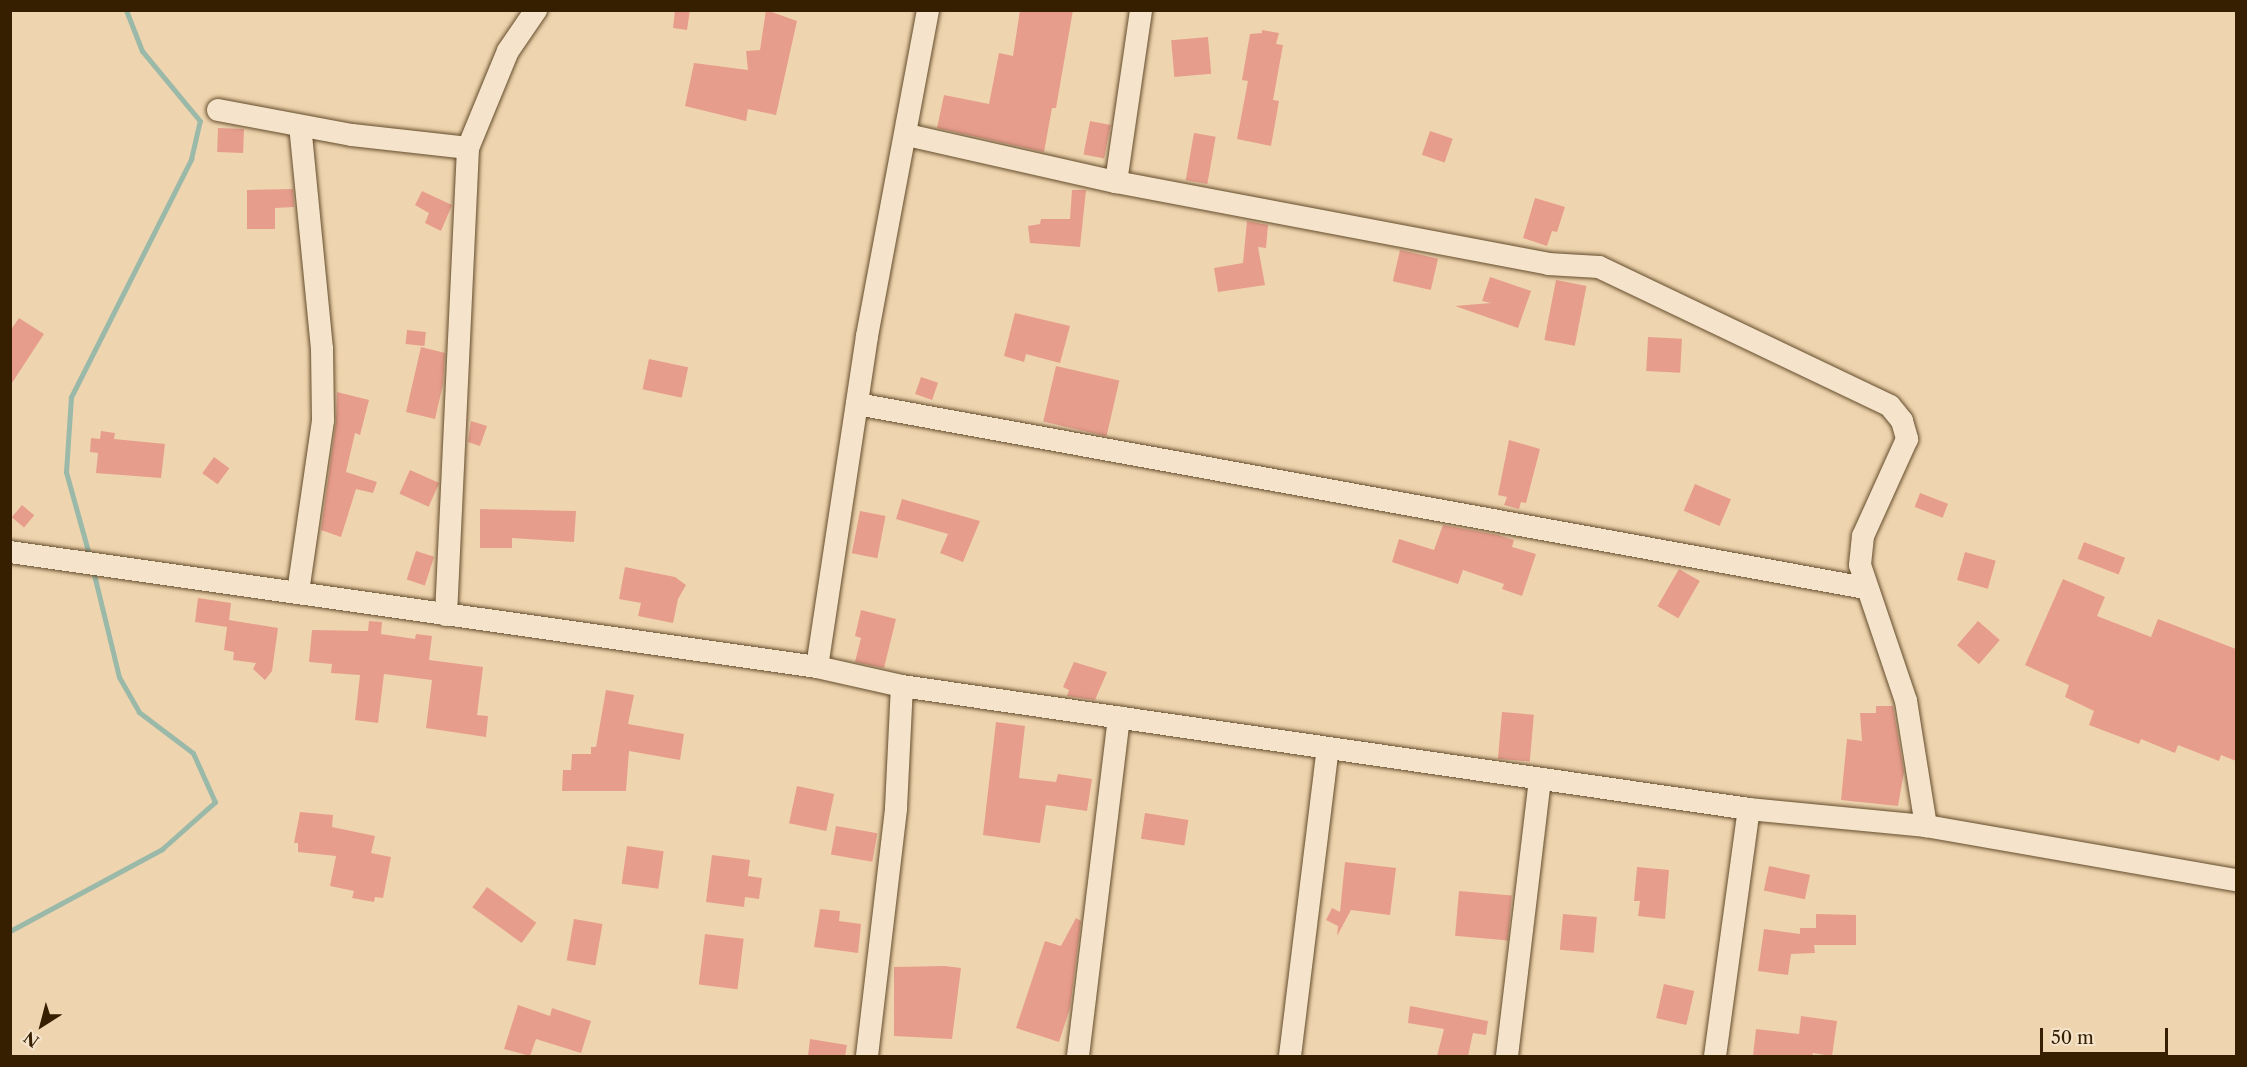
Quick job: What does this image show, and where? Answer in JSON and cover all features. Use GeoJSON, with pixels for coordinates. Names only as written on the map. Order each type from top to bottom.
{"type":"FeatureCollection","features":[{"type":"Feature","properties":{"kind":"street"},"geometry":{"type":"LineString","coordinates":[[447,615],[468,148],[508,51],[536,10]]}},
{"type":"Feature","properties":{"kind":"street"},"geometry":{"type":"LineString","coordinates":[[817,667],[857,404],[928,10]]}},
{"type":"Feature","properties":{"kind":"street"},"geometry":{"type":"LineString","coordinates":[[1116,182],[1141,10]]}},
{"type":"Feature","properties":{"kind":"street"},"geometry":{"type":"LineString","coordinates":[[218,110],[380,139],[468,148]]}},
{"type":"Feature","properties":{"kind":"street"},"geometry":{"type":"LineString","coordinates":[[298,592],[323,420],[322,349],[300,126]]}},
{"type":"Feature","properties":{"kind":"street"},"geometry":{"type":"LineString","coordinates":[[907,135],[1116,182],[1548,264],[1599,267],[1890,406],[1902,421],[1907,439],[1863,536],[1860,565],[1865,588],[1906,701],[1926,826]]}},
{"type":"Feature","properties":{"kind":"street"},"geometry":{"type":"LineString","coordinates":[[857,404],[1865,588]]}},
{"type":"Feature","properties":{"kind":"street"},"geometry":{"type":"LineString","coordinates":[[10,552],[90,561],[447,615],[817,667],[902,686],[1749,809],[1926,826],[2236,880]]}},
{"type":"Feature","properties":{"kind":"street"},"geometry":{"type":"LineString","coordinates":[[867,1056],[896,808],[902,686]]}},
{"type":"Feature","properties":{"kind":"street"},"geometry":{"type":"LineString","coordinates":[[1078,1056],[1119,717]]}},
{"type":"Feature","properties":{"kind":"street"},"geometry":{"type":"LineString","coordinates":[[1290,1056],[1328,748]]}},
{"type":"Feature","properties":{"kind":"street"},"geometry":{"type":"LineString","coordinates":[[1507,1056],[1540,779]]}},
{"type":"Feature","properties":{"kind":"street"},"geometry":{"type":"LineString","coordinates":[[1715,1056],[1749,809]]}},
{"type":"Feature","properties":{"kind":"building"},"geometry":{"type":"Polygon","coordinates":[[[675,10],[690,10],[687,30],[673,28],[675,10]]]}},
{"type":"Feature","properties":{"kind":"building"},"geometry":{"type":"Polygon","coordinates":[[[766,10],[797,21],[776,115],[748,109],[746,121],[685,106],[694,63],[748,70],[746,51],[760,50],[766,10]]]}},
{"type":"Feature","properties":{"kind":"building"},"geometry":{"type":"Polygon","coordinates":[[[1020,10],[1073,10],[1056,108],[1052,108],[1044,152],[937,128],[944,95],[989,104],[999,53],[1013,56],[1020,10]]]}},
{"type":"Feature","properties":{"kind":"building"},"geometry":{"type":"Polygon","coordinates":[[[1262,30],[1279,33],[1276,44],[1283,45],[1273,100],[1279,101],[1271,146],[1237,139],[1248,81],[1242,80],[1250,34],[1262,33],[1262,30]]]}},
{"type":"Feature","properties":{"kind":"building"},"geometry":{"type":"Polygon","coordinates":[[[1208,37],[1211,74],[1174,77],[1171,40],[1208,37]]]}},
{"type":"Feature","properties":{"kind":"building"},"geometry":{"type":"Polygon","coordinates":[[[1090,121],[1111,125],[1104,158],[1084,154],[1090,121]]]}},
{"type":"Feature","properties":{"kind":"building"},"geometry":{"type":"Polygon","coordinates":[[[218,128],[244,129],[243,153],[217,152],[218,128]]]}},
{"type":"Feature","properties":{"kind":"building"},"geometry":{"type":"Polygon","coordinates":[[[1430,131],[1453,139],[1445,162],[1422,155],[1430,131]]]}},
{"type":"Feature","properties":{"kind":"building"},"geometry":{"type":"Polygon","coordinates":[[[1194,133],[1216,137],[1207,184],[1186,180],[1194,133]]]}},
{"type":"Feature","properties":{"kind":"building"},"geometry":{"type":"Polygon","coordinates":[[[293,189],[294,207],[275,208],[275,229],[247,229],[247,190],[293,189]]]}},
{"type":"Feature","properties":{"kind":"building"},"geometry":{"type":"Polygon","coordinates":[[[1072,190],[1086,190],[1080,247],[1030,243],[1028,226],[1040,224],[1041,219],[1070,219],[1072,190]]]}},
{"type":"Feature","properties":{"kind":"building"},"geometry":{"type":"Polygon","coordinates":[[[422,191],[452,205],[441,231],[425,223],[429,213],[415,205],[422,191]]]}},
{"type":"Feature","properties":{"kind":"building"},"geometry":{"type":"Polygon","coordinates":[[[1535,198],[1565,207],[1557,232],[1552,231],[1547,246],[1523,238],[1535,198]]]}},
{"type":"Feature","properties":{"kind":"building"},"geometry":{"type":"Polygon","coordinates":[[[1247,221],[1268,225],[1266,248],[1258,247],[1265,285],[1218,292],[1214,268],[1243,263],[1247,221]]]}},
{"type":"Feature","properties":{"kind":"building"},"geometry":{"type":"Polygon","coordinates":[[[1400,250],[1438,259],[1431,290],[1393,281],[1400,250]]]}},
{"type":"Feature","properties":{"kind":"building"},"geometry":{"type":"Polygon","coordinates":[[[1490,277],[1531,291],[1518,328],[1455,306],[1491,303],[1482,301],[1490,277]]]}},
{"type":"Feature","properties":{"kind":"building"},"geometry":{"type":"Polygon","coordinates":[[[1556,280],[1586,286],[1575,346],[1544,340],[1556,280]]]}},
{"type":"Feature","properties":{"kind":"building"},"geometry":{"type":"Polygon","coordinates":[[[1015,313],[1070,326],[1060,363],[1026,354],[1024,362],[1004,356],[1015,313]]]}},
{"type":"Feature","properties":{"kind":"building"},"geometry":{"type":"Polygon","coordinates":[[[19,318],[44,334],[10,386],[10,331],[19,318]]]}},
{"type":"Feature","properties":{"kind":"building"},"geometry":{"type":"Polygon","coordinates":[[[407,330],[426,332],[424,346],[406,344],[407,330]]]}},
{"type":"Feature","properties":{"kind":"building"},"geometry":{"type":"Polygon","coordinates":[[[1648,337],[1682,339],[1680,373],[1646,371],[1648,337]]]}},
{"type":"Feature","properties":{"kind":"building"},"geometry":{"type":"Polygon","coordinates":[[[421,347],[445,353],[443,384],[435,419],[406,412],[421,347]]]}},
{"type":"Feature","properties":{"kind":"building"},"geometry":{"type":"Polygon","coordinates":[[[649,359],[688,367],[682,398],[643,389],[649,359]]]}},
{"type":"Feature","properties":{"kind":"building"},"geometry":{"type":"Polygon","coordinates":[[[1056,366],[1119,381],[1107,436],[1043,422],[1056,366]]]}},
{"type":"Feature","properties":{"kind":"building"},"geometry":{"type":"Polygon","coordinates":[[[921,377],[938,383],[932,400],[915,394],[921,377]]]}},
{"type":"Feature","properties":{"kind":"building"},"geometry":{"type":"Polygon","coordinates":[[[337,392],[369,400],[360,435],[355,433],[346,472],[377,482],[373,493],[356,489],[341,537],[321,530],[336,422],[337,392]]]}},
{"type":"Feature","properties":{"kind":"building"},"geometry":{"type":"Polygon","coordinates":[[[471,421],[487,426],[480,446],[468,442],[471,421]]]}},
{"type":"Feature","properties":{"kind":"building"},"geometry":{"type":"Polygon","coordinates":[[[101,431],[115,433],[114,439],[165,444],[161,478],[96,473],[98,453],[90,452],[91,438],[100,439],[101,431]]]}},
{"type":"Feature","properties":{"kind":"building"},"geometry":{"type":"Polygon","coordinates":[[[1509,440],[1540,449],[1526,503],[1521,502],[1519,509],[1504,505],[1507,497],[1498,495],[1509,440]]]}},
{"type":"Feature","properties":{"kind":"building"},"geometry":{"type":"Polygon","coordinates":[[[214,457],[229,468],[218,484],[202,473],[214,457]]]}},
{"type":"Feature","properties":{"kind":"building"},"geometry":{"type":"Polygon","coordinates":[[[410,470],[439,483],[429,507],[399,494],[410,470]]]}},
{"type":"Feature","properties":{"kind":"building"},"geometry":{"type":"Polygon","coordinates":[[[1695,484],[1731,499],[1720,526],[1684,511],[1695,484]]]}},
{"type":"Feature","properties":{"kind":"building"},"geometry":{"type":"Polygon","coordinates":[[[1920,493],[1948,504],[1943,518],[1915,507],[1920,493]]]}},
{"type":"Feature","properties":{"kind":"building"},"geometry":{"type":"Polygon","coordinates":[[[902,499],[980,521],[963,562],[940,553],[948,534],[896,519],[902,499]]]}},
{"type":"Feature","properties":{"kind":"building"},"geometry":{"type":"Polygon","coordinates":[[[22,505],[34,515],[24,528],[12,517],[22,505]]]}},
{"type":"Feature","properties":{"kind":"building"},"geometry":{"type":"Polygon","coordinates":[[[480,509],[576,511],[574,542],[512,538],[512,548],[480,548],[480,509]]]}},
{"type":"Feature","properties":{"kind":"building"},"geometry":{"type":"Polygon","coordinates":[[[860,511],[886,516],[877,558],[852,553],[860,511]]]}},
{"type":"Feature","properties":{"kind":"building"},"geometry":{"type":"Polygon","coordinates":[[[1443,525],[1498,535],[1514,540],[1512,547],[1536,554],[1522,596],[1502,589],[1504,584],[1463,570],[1458,584],[1392,562],[1399,539],[1434,550],[1443,525]]]}},
{"type":"Feature","properties":{"kind":"building"},"geometry":{"type":"Polygon","coordinates":[[[2084,542],[2125,558],[2119,575],[2078,559],[2084,542]]]}},
{"type":"Feature","properties":{"kind":"building"},"geometry":{"type":"Polygon","coordinates":[[[416,551],[434,557],[425,585],[407,580],[416,551]]]}},
{"type":"Feature","properties":{"kind":"building"},"geometry":{"type":"Polygon","coordinates":[[[1965,552],[1996,561],[1988,589],[1957,580],[1965,552]]]}},
{"type":"Feature","properties":{"kind":"building"},"geometry":{"type":"Polygon","coordinates":[[[625,567],[675,577],[686,585],[678,599],[673,623],[638,616],[641,603],[619,599],[625,567]]]}},
{"type":"Feature","properties":{"kind":"building"},"geometry":{"type":"Polygon","coordinates":[[[1679,569],[1700,581],[1678,618],[1658,606],[1679,569]]]}},
{"type":"Feature","properties":{"kind":"building"},"geometry":{"type":"Polygon","coordinates":[[[2063,579],[2105,597],[2097,616],[2151,637],[2158,619],[2236,649],[2236,761],[2221,755],[2219,761],[2178,745],[2175,753],[2141,739],[2139,744],[2089,725],[2094,711],[2065,697],[2069,685],[2025,665],[2063,579]]]}},
{"type":"Feature","properties":{"kind":"building"},"geometry":{"type":"Polygon","coordinates":[[[198,598],[231,603],[229,620],[278,628],[272,671],[265,680],[253,669],[256,663],[233,660],[234,652],[224,650],[227,627],[195,622],[198,598]]]}},
{"type":"Feature","properties":{"kind":"building"},"geometry":{"type":"Polygon","coordinates":[[[861,610],[896,619],[884,668],[855,662],[861,638],[855,636],[861,610]]]}},
{"type":"Feature","properties":{"kind":"building"},"geometry":{"type":"Polygon","coordinates":[[[369,621],[382,622],[381,634],[415,639],[416,634],[432,636],[429,660],[483,667],[477,715],[488,716],[486,737],[426,728],[432,680],[384,674],[378,723],[355,720],[360,675],[331,673],[332,664],[309,662],[312,630],[368,631],[369,621]]]}},
{"type":"Feature","properties":{"kind":"building"},"geometry":{"type":"Polygon","coordinates":[[[1978,621],[2000,640],[1979,664],[1957,645],[1978,621]]]}},
{"type":"Feature","properties":{"kind":"building"},"geometry":{"type":"Polygon","coordinates":[[[1074,662],[1107,672],[1095,700],[1067,696],[1069,690],[1063,687],[1074,662]]]}},
{"type":"Feature","properties":{"kind":"building"},"geometry":{"type":"Polygon","coordinates":[[[606,690],[634,695],[628,724],[684,734],[680,760],[629,751],[626,791],[562,791],[563,770],[571,770],[572,754],[591,754],[591,747],[596,747],[606,690]]]}},
{"type":"Feature","properties":{"kind":"building"},"geometry":{"type":"Polygon","coordinates":[[[1876,706],[1893,706],[1904,772],[1898,806],[1841,800],[1847,739],[1862,741],[1860,713],[1876,713],[1876,706]]]}},
{"type":"Feature","properties":{"kind":"building"},"geometry":{"type":"Polygon","coordinates":[[[1502,712],[1534,715],[1530,762],[1498,759],[1502,712]]]}},
{"type":"Feature","properties":{"kind":"building"},"geometry":{"type":"Polygon","coordinates":[[[996,722],[1025,726],[1019,778],[1056,782],[1058,774],[1092,779],[1087,811],[1046,805],[1040,843],[983,835],[996,722]]]}},
{"type":"Feature","properties":{"kind":"building"},"geometry":{"type":"Polygon","coordinates":[[[797,786],[834,794],[826,831],[789,823],[797,786]]]}},
{"type":"Feature","properties":{"kind":"building"},"geometry":{"type":"Polygon","coordinates":[[[300,812],[333,815],[332,827],[375,836],[371,853],[391,857],[383,898],[375,897],[374,902],[352,898],[354,891],[330,886],[336,856],[298,852],[298,843],[294,843],[300,812]]]}},
{"type":"Feature","properties":{"kind":"building"},"geometry":{"type":"Polygon","coordinates":[[[1145,813],[1188,820],[1184,846],[1141,839],[1145,813]]]}},
{"type":"Feature","properties":{"kind":"building"},"geometry":{"type":"Polygon","coordinates":[[[836,826],[877,833],[872,862],[831,855],[836,826]]]}},
{"type":"Feature","properties":{"kind":"building"},"geometry":{"type":"Polygon","coordinates":[[[627,846],[664,851],[658,889],[622,884],[627,846]]]}},
{"type":"Feature","properties":{"kind":"building"},"geometry":{"type":"Polygon","coordinates":[[[712,855],[750,860],[748,876],[762,878],[759,899],[745,897],[744,907],[706,902],[712,855]]]}},
{"type":"Feature","properties":{"kind":"building"},"geometry":{"type":"Polygon","coordinates":[[[1345,862],[1396,868],[1390,915],[1351,910],[1337,936],[1338,926],[1326,920],[1332,908],[1340,912],[1345,862]]]}},
{"type":"Feature","properties":{"kind":"building"},"geometry":{"type":"Polygon","coordinates":[[[1769,866],[1810,875],[1805,899],[1764,890],[1769,866]]]}},
{"type":"Feature","properties":{"kind":"building"},"geometry":{"type":"Polygon","coordinates":[[[1637,867],[1669,870],[1665,919],[1638,916],[1640,901],[1634,901],[1637,867]]]}},
{"type":"Feature","properties":{"kind":"building"},"geometry":{"type":"Polygon","coordinates":[[[487,887],[536,923],[522,943],[472,907],[487,887]]]}},
{"type":"Feature","properties":{"kind":"building"},"geometry":{"type":"Polygon","coordinates":[[[1459,891],[1512,896],[1508,940],[1455,936],[1459,891]]]}},
{"type":"Feature","properties":{"kind":"building"},"geometry":{"type":"Polygon","coordinates":[[[820,909],[840,911],[839,921],[861,924],[858,953],[814,947],[820,909]]]}},
{"type":"Feature","properties":{"kind":"building"},"geometry":{"type":"Polygon","coordinates":[[[1563,914],[1597,917],[1594,953],[1560,950],[1563,914]]]}},
{"type":"Feature","properties":{"kind":"building"},"geometry":{"type":"Polygon","coordinates":[[[1816,914],[1856,915],[1856,945],[1814,945],[1815,953],[1791,954],[1788,975],[1758,971],[1764,929],[1800,934],[1800,928],[1816,928],[1816,914]]]}},
{"type":"Feature","properties":{"kind":"building"},"geometry":{"type":"Polygon","coordinates":[[[1076,918],[1081,921],[1070,1008],[1059,1042],[1016,1028],[1045,941],[1061,946],[1076,918]]]}},
{"type":"Feature","properties":{"kind":"building"},"geometry":{"type":"Polygon","coordinates":[[[574,919],[603,924],[595,965],[567,960],[574,919]]]}},
{"type":"Feature","properties":{"kind":"building"},"geometry":{"type":"Polygon","coordinates":[[[705,934],[744,939],[737,989],[699,985],[705,934]]]}},
{"type":"Feature","properties":{"kind":"building"},"geometry":{"type":"Polygon","coordinates":[[[894,967],[961,968],[952,1039],[894,1036],[894,967]]]}},
{"type":"Feature","properties":{"kind":"building"},"geometry":{"type":"Polygon","coordinates":[[[1664,984],[1694,991],[1686,1025],[1656,1018],[1664,984]]]}},
{"type":"Feature","properties":{"kind":"building"},"geometry":{"type":"Polygon","coordinates":[[[518,1005],[550,1016],[552,1008],[591,1021],[581,1053],[536,1039],[530,1056],[504,1049],[518,1005]]]}},
{"type":"Feature","properties":{"kind":"building"},"geometry":{"type":"Polygon","coordinates":[[[1410,1006],[1488,1021],[1486,1035],[1473,1033],[1468,1056],[1437,1056],[1444,1029],[1408,1023],[1410,1006]]]}},
{"type":"Feature","properties":{"kind":"building"},"geometry":{"type":"Polygon","coordinates":[[[1801,1016],[1837,1021],[1832,1056],[1813,1053],[1812,1056],[1753,1056],[1756,1029],[1799,1034],[1801,1016]]]}},
{"type":"Feature","properties":{"kind":"building"},"geometry":{"type":"Polygon","coordinates":[[[810,1039],[847,1045],[845,1056],[808,1056],[810,1039]]]}},
{"type":"Feature","properties":{"kind":"waterway"},"geometry":{"type":"LineString","coordinates":[[90,558],[66,472],[71,397],[191,159],[200,121],[142,51],[126,10]]}},
{"type":"Feature","properties":{"kind":"waterway"},"geometry":{"type":"LineString","coordinates":[[10,931],[162,849],[215,802],[193,753],[139,712],[119,677],[93,570]]}}]}
